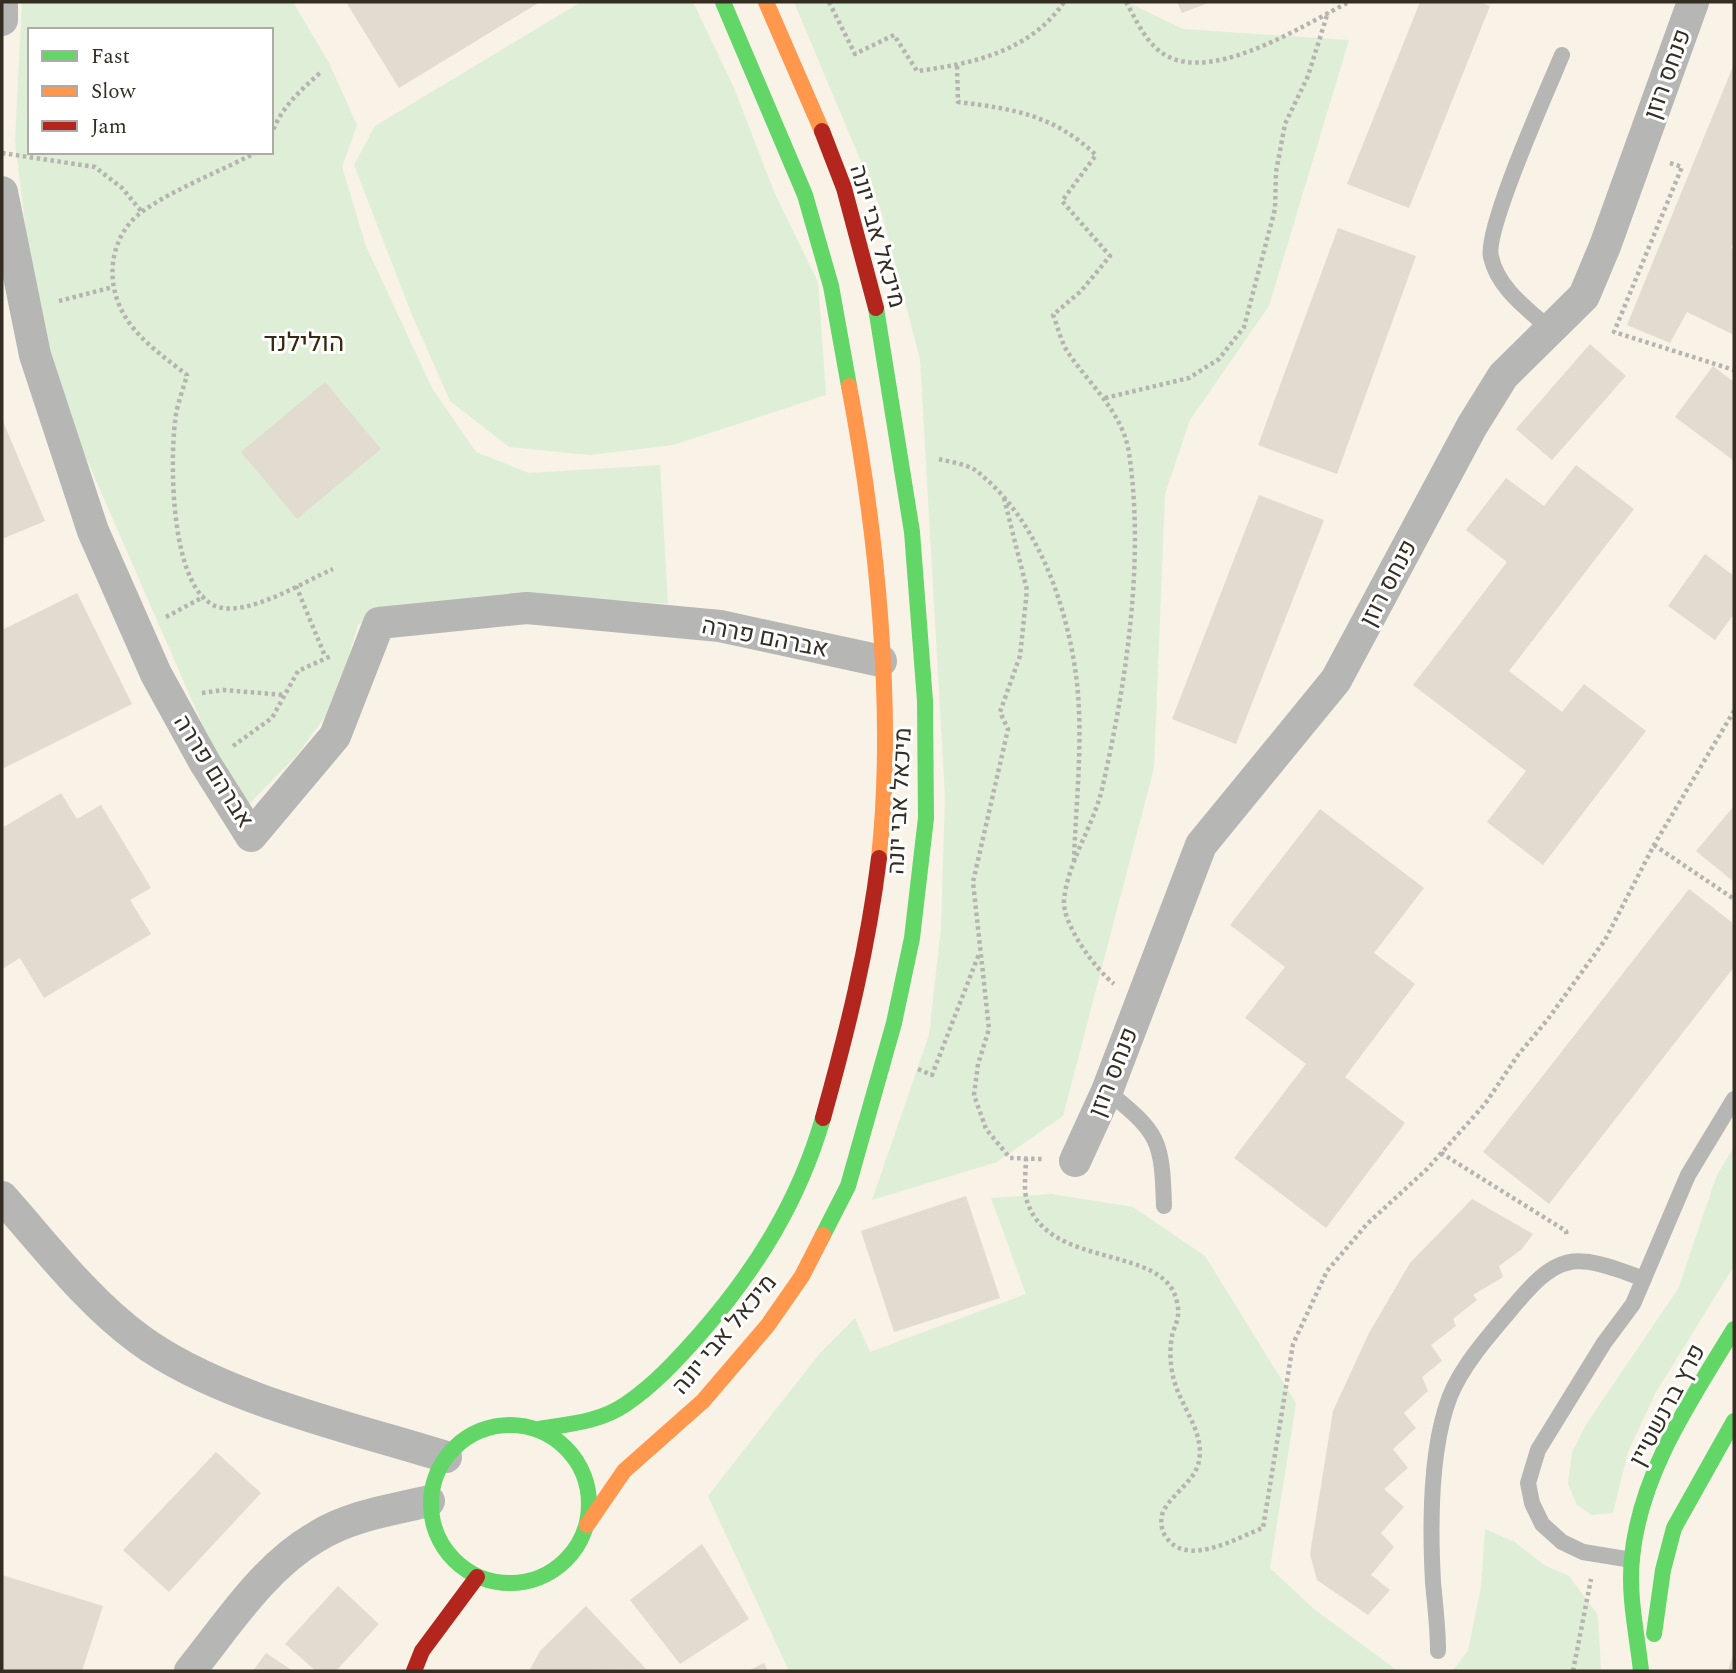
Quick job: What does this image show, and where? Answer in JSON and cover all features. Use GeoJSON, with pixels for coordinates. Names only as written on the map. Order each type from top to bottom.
{"type":"FeatureCollection","features":[{"type":"Feature","properties":{"kind":"street"},"geometry":{"type":"LineString","coordinates":[[2,2],[2,20]]}},
{"type":"Feature","properties":{"kind":"street","name":"מיכאל אבי יונה"},"geometry":{"type":"LineString","coordinates":[[539,1429],[593,1420],[625,1405],[673,1366],[735,1294],[759,1260],[809,1165],[854,1007],[871,925],[884,810],[881,661],[871,531],[831,286],[805,195],[771,108],[723,2]]}},
{"type":"Feature","properties":{"kind":"street","name":"מיכאל אבי יונה"},"geometry":{"type":"LineString","coordinates":[[586,1525],[625,1471],[703,1401],[752,1344],[802,1276],[848,1186],[885,1055],[912,938],[926,818],[925,701],[912,532],[901,452],[872,282],[844,188],[809,97],[766,2]]}},
{"type":"Feature","properties":{"kind":"street","name":"פנחס רוזן"},"geometry":{"type":"LineString","coordinates":[[1075,1161],[1107,1091],[1201,845],[1336,680],[1472,426],[1503,376],[1552,331],[1584,296],[1605,246],[1693,2]]}},
{"type":"Feature","properties":{"kind":"street","name":"אברהם פררה"},"geometry":{"type":"LineString","coordinates":[[2,192],[35,355],[93,531],[169,699],[251,836],[335,736],[379,623],[527,608],[720,626],[881,661]]}},
{"type":"Feature","properties":{"kind":"street"},"geometry":{"type":"LineString","coordinates":[[2,1197],[96,1302],[139,1339],[176,1362],[222,1385],[446,1457]]}},
{"type":"Feature","properties":{"kind":"street","name":"פרץ ברנשטיין"},"geometry":{"type":"LineString","coordinates":[[1641,1671],[1632,1560],[1641,1508],[1666,1445],[1734,1329]]}},
{"type":"Feature","properties":{"kind":"street"},"geometry":{"type":"LineString","coordinates":[[1650,1671],[1667,1557],[1674,1528],[1734,1420]]}},
{"type":"Feature","properties":{"kind":"street"},"geometry":{"type":"LineString","coordinates":[[512,1424],[539,1429],[563,1444],[580,1466],[589,1498],[586,1525],[574,1550],[554,1570],[532,1580],[504,1583],[477,1577],[446,1553],[433,1528],[429,1501],[440,1463],[459,1442],[483,1428],[512,1424]]}},
{"type":"Feature","properties":{"kind":"street"},"geometry":{"type":"LineString","coordinates":[[190,1671],[250,1595],[285,1559],[316,1536],[354,1520],[429,1501]]}},
{"type":"Feature","properties":{"kind":"street"},"geometry":{"type":"LineString","coordinates":[[414,1671],[422,1651],[477,1577]]}},
{"type":"Feature","properties":{"kind":"lane"},"geometry":{"type":"LineString","coordinates":[[1552,331],[1504,286],[1490,256],[1494,225],[1562,55]]}},
{"type":"Feature","properties":{"kind":"lane"},"geometry":{"type":"LineString","coordinates":[[1107,1091],[1139,1117],[1157,1140],[1164,1206]]}},
{"type":"Feature","properties":{"kind":"lane"},"geometry":{"type":"LineString","coordinates":[[1667,1557],[1632,1560],[1583,1552],[1562,1542],[1542,1524],[1532,1503],[1528,1483],[1538,1450],[1604,1343],[1633,1304],[1688,1175],[1734,1099]]}},
{"type":"Feature","properties":{"kind":"lane"},"geometry":{"type":"LineString","coordinates":[[1438,1651],[1438,1616],[1433,1583],[1433,1499],[1439,1439],[1450,1397],[1470,1359],[1519,1300],[1549,1270],[1570,1261],[1589,1259],[1644,1279]]}},
{"type":"Feature","properties":{"kind":"path"},"geometry":{"type":"LineString","coordinates":[[829,2],[855,54],[894,35],[917,71],[957,66],[1004,51],[1038,33],[1064,2]]}},
{"type":"Feature","properties":{"kind":"path"},"geometry":{"type":"LineString","coordinates":[[1126,2],[1156,48],[1189,64],[1237,58],[1349,2]]}},
{"type":"Feature","properties":{"kind":"path"},"geometry":{"type":"LineString","coordinates":[[1105,398],[1189,378],[1219,359],[1244,327],[1275,209],[1276,172],[1285,124],[1308,76],[1328,12]]}},
{"type":"Feature","properties":{"kind":"path"},"geometry":{"type":"LineString","coordinates":[[957,66],[958,102],[1015,109],[1047,120],[1075,135],[1096,155],[1062,201],[1111,256],[1081,291],[1053,315],[1067,352],[1105,398],[1129,450],[1133,528],[1131,624],[1101,792],[1074,865],[1064,902],[1074,932],[1098,971],[1140,1003]]}},
{"type":"Feature","properties":{"kind":"path"},"geometry":{"type":"LineString","coordinates":[[273,129],[276,119],[285,108],[321,72]]}},
{"type":"Feature","properties":{"kind":"path"},"geometry":{"type":"LineString","coordinates":[[2,152],[95,167],[122,188],[142,212]]}},
{"type":"Feature","properties":{"kind":"path"},"geometry":{"type":"LineString","coordinates":[[253,154],[142,212],[120,236],[112,260],[113,287],[128,322],[187,375],[175,420],[173,495],[189,580],[216,606],[244,609],[333,569]]}},
{"type":"Feature","properties":{"kind":"path"},"geometry":{"type":"LineString","coordinates":[[1682,167],[1614,332],[1734,370]]}},
{"type":"Feature","properties":{"kind":"path"},"geometry":{"type":"LineString","coordinates":[[26,310],[113,287]]}},
{"type":"Feature","properties":{"kind":"path"},"geometry":{"type":"LineString","coordinates":[[901,452],[973,469],[1004,498],[1031,534],[1063,613],[1076,675],[1079,742],[1074,865]]}},
{"type":"Feature","properties":{"kind":"path"},"geometry":{"type":"LineString","coordinates":[[1004,498],[1027,590],[1020,656],[1000,712],[1008,729],[973,882],[989,1029],[978,1064],[974,1095],[986,1129],[1010,1158],[1075,1161]]}},
{"type":"Feature","properties":{"kind":"path"},"geometry":{"type":"LineString","coordinates":[[296,586],[325,656]]}},
{"type":"Feature","properties":{"kind":"path"},"geometry":{"type":"LineString","coordinates":[[138,633],[205,596]]}},
{"type":"Feature","properties":{"kind":"path"},"geometry":{"type":"LineString","coordinates":[[205,763],[272,718],[298,671],[325,656],[370,651]]}},
{"type":"Feature","properties":{"kind":"path"},"geometry":{"type":"LineString","coordinates":[[169,699],[223,690],[285,695]]}},
{"type":"Feature","properties":{"kind":"path"},"geometry":{"type":"LineString","coordinates":[[1026,1158],[1026,1199],[1048,1232],[1073,1247],[1154,1272],[1175,1292],[1179,1319],[1172,1334],[1173,1379],[1199,1440],[1198,1466],[1163,1513],[1161,1530],[1171,1545],[1184,1551],[1203,1550],[1263,1528],[1293,1344],[1327,1271],[1367,1224],[1441,1153],[1485,1104],[1517,1055],[1548,1019],[1605,940],[1654,845],[1734,711]]}},
{"type":"Feature","properties":{"kind":"path"},"geometry":{"type":"LineString","coordinates":[[1654,845],[1734,900]]}},
{"type":"Feature","properties":{"kind":"path"},"geometry":{"type":"LineString","coordinates":[[885,1055],[932,1075],[981,951]]}},
{"type":"Feature","properties":{"kind":"path"},"geometry":{"type":"LineString","coordinates":[[1441,1153],[1566,1231],[1570,1261]]}},
{"type":"Feature","properties":{"kind":"path"},"geometry":{"type":"LineString","coordinates":[[1573,1671],[1597,1554]]}},
{"type":"Feature","properties":{"kind":"green space"},"geometry":{"type":"Polygon","coordinates":[[[22,2],[293,2],[329,63],[357,125],[342,167],[366,246],[432,388],[476,452],[529,473],[660,465],[668,604],[542,595],[358,624],[336,702],[297,755],[246,807],[204,728],[64,407],[32,282],[15,141],[22,2]]]}},
{"type":"Feature","properties":{"kind":"green space"},"geometry":{"type":"Polygon","coordinates":[[[581,2],[693,2],[734,88],[775,194],[818,282],[826,395],[673,445],[590,455],[509,447],[450,401],[412,315],[354,165],[375,126],[581,2]]]}},
{"type":"Feature","properties":{"kind":"green space"},"geometry":{"type":"Polygon","coordinates":[[[794,2],[1127,2],[1183,29],[1349,40],[1269,306],[1190,420],[1165,494],[1154,768],[1063,1116],[997,1162],[872,1200],[929,1035],[941,928],[945,797],[920,359],[880,207],[794,2]]]}},
{"type":"Feature","properties":{"kind":"green space"},"geometry":{"type":"Polygon","coordinates":[[[1734,1147],[1734,1266],[1656,1392],[1628,1452],[1613,1513],[1592,1515],[1577,1505],[1568,1484],[1572,1452],[1587,1423],[1678,1289],[1717,1175],[1734,1147]]]}},
{"type":"Feature","properties":{"kind":"green space"},"geometry":{"type":"Polygon","coordinates":[[[1052,1194],[1133,1207],[1205,1256],[1296,1403],[1270,1568],[1314,1609],[1398,1671],[789,1671],[708,1496],[820,1353],[855,1318],[870,1352],[1026,1294],[991,1198],[1052,1194]]]}},
{"type":"Feature","properties":{"kind":"green space"},"geometry":{"type":"Polygon","coordinates":[[[1485,1529],[1515,1542],[1544,1565],[1569,1576],[1598,1615],[1601,1671],[1452,1671],[1468,1651],[1481,1587],[1485,1529]]]}},
{"type":"Feature","properties":{"kind":"building"},"geometry":{"type":"Polygon","coordinates":[[[346,2],[540,2],[399,88],[346,2]]]}},
{"type":"Feature","properties":{"kind":"building"},"geometry":{"type":"Polygon","coordinates":[[[1177,2],[1211,2],[1182,13],[1177,2]]]}},
{"type":"Feature","properties":{"kind":"building"},"geometry":{"type":"Polygon","coordinates":[[[1420,2],[1479,2],[1490,6],[1409,208],[1347,184],[1420,2]]]}},
{"type":"Feature","properties":{"kind":"building"},"geometry":{"type":"Polygon","coordinates":[[[1734,64],[1734,241],[1731,248],[1734,249],[1734,335],[1687,312],[1670,343],[1627,325],[1734,64]]]}},
{"type":"Feature","properties":{"kind":"building"},"geometry":{"type":"Polygon","coordinates":[[[1338,228],[1416,256],[1337,474],[1258,445],[1338,228]]]}},
{"type":"Feature","properties":{"kind":"building"},"geometry":{"type":"Polygon","coordinates":[[[1590,344],[1626,376],[1552,460],[1516,429],[1590,344]]]}},
{"type":"Feature","properties":{"kind":"building"},"geometry":{"type":"Polygon","coordinates":[[[1713,366],[1734,382],[1734,461],[1675,417],[1713,366]]]}},
{"type":"Feature","properties":{"kind":"building"},"geometry":{"type":"Polygon","coordinates":[[[325,382],[381,449],[297,519],[241,452],[325,382]]]}},
{"type":"Feature","properties":{"kind":"building"},"geometry":{"type":"Polygon","coordinates":[[[2,419],[45,521],[2,539],[2,419]]]}},
{"type":"Feature","properties":{"kind":"building"},"geometry":{"type":"Polygon","coordinates":[[[1576,465],[1634,509],[1509,671],[1562,712],[1584,684],[1646,731],[1543,865],[1487,822],[1526,771],[1413,685],[1507,562],[1466,530],[1506,478],[1544,506],[1576,465]]]}},
{"type":"Feature","properties":{"kind":"building"},"geometry":{"type":"Polygon","coordinates":[[[1259,495],[1324,520],[1236,744],[1172,719],[1259,495]]]}},
{"type":"Feature","properties":{"kind":"building"},"geometry":{"type":"Polygon","coordinates":[[[1705,554],[1734,576],[1734,614],[1715,640],[1668,606],[1705,554]]]}},
{"type":"Feature","properties":{"kind":"building"},"geometry":{"type":"Polygon","coordinates":[[[77,593],[132,704],[2,769],[2,630],[77,593]]]}},
{"type":"Feature","properties":{"kind":"building"},"geometry":{"type":"Polygon","coordinates":[[[61,793],[77,819],[101,805],[151,888],[130,900],[151,934],[44,998],[20,958],[2,969],[2,828],[61,793]]]}},
{"type":"Feature","properties":{"kind":"building"},"geometry":{"type":"Polygon","coordinates":[[[1734,806],[1734,882],[1696,851],[1734,806]]]}},
{"type":"Feature","properties":{"kind":"building"},"geometry":{"type":"Polygon","coordinates":[[[1320,809],[1424,888],[1374,953],[1415,984],[1345,1077],[1405,1123],[1326,1228],[1234,1158],[1306,1064],[1245,1018],[1285,967],[1230,925],[1320,809]]]}},
{"type":"Feature","properties":{"kind":"building"},"geometry":{"type":"Polygon","coordinates":[[[1689,889],[1734,924],[1734,967],[1549,1204],[1483,1152],[1689,889]]]}},
{"type":"Feature","properties":{"kind":"building"},"geometry":{"type":"Polygon","coordinates":[[[966,1196],[1000,1298],[894,1332],[861,1231],[966,1196]]]}},
{"type":"Feature","properties":{"kind":"building"},"geometry":{"type":"Polygon","coordinates":[[[1472,1199],[1533,1234],[1522,1249],[1499,1266],[1503,1277],[1473,1295],[1477,1300],[1453,1319],[1456,1326],[1431,1345],[1442,1361],[1422,1377],[1428,1391],[1404,1413],[1416,1428],[1393,1449],[1408,1468],[1384,1489],[1404,1507],[1381,1533],[1394,1547],[1371,1575],[1390,1590],[1368,1615],[1317,1580],[1310,1554],[1333,1411],[1369,1333],[1410,1263],[1472,1199]]]}},
{"type":"Feature","properties":{"kind":"building"},"geometry":{"type":"Polygon","coordinates":[[[216,1452],[261,1493],[169,1592],[123,1550],[216,1452]]]}},
{"type":"Feature","properties":{"kind":"building"},"geometry":{"type":"Polygon","coordinates":[[[702,1544],[749,1619],[680,1664],[630,1600],[702,1544]]]}},
{"type":"Feature","properties":{"kind":"building"},"geometry":{"type":"Polygon","coordinates":[[[2,1575],[103,1606],[82,1671],[2,1671],[2,1575]]]}},
{"type":"Feature","properties":{"kind":"building"},"geometry":{"type":"Polygon","coordinates":[[[338,1586],[379,1624],[336,1671],[316,1671],[285,1644],[338,1586]]]}},
{"type":"Feature","properties":{"kind":"building"},"geometry":{"type":"Polygon","coordinates":[[[586,1606],[646,1669],[529,1671],[540,1651],[586,1606]]]}},
{"type":"Feature","properties":{"kind":"building"},"geometry":{"type":"Polygon","coordinates":[[[1734,1651],[1734,1671],[1728,1671],[1734,1651]]]}},
{"type":"Feature","properties":{"kind":"building"},"geometry":{"type":"Polygon","coordinates":[[[266,1653],[293,1671],[253,1671],[266,1653]]]}},
{"type":"Feature","properties":{"kind":"building"},"geometry":{"type":"Polygon","coordinates":[[[764,1663],[768,1671],[748,1671],[764,1663]]]}},
{"type":"Feature","properties":{"kind":"traffic: fast"},"geometry":{"type":"LineString","coordinates":[[723,2],[805,195],[831,286],[849,386]]}},
{"type":"Feature","properties":{"kind":"traffic: fast"},"geometry":{"type":"LineString","coordinates":[[823,1235],[848,1186],[894,1023],[912,938],[926,818],[925,701],[912,532],[876,308]]}},
{"type":"Feature","properties":{"kind":"traffic: fast"},"geometry":{"type":"LineString","coordinates":[[539,1429],[584,1421],[616,1410],[646,1389],[683,1353],[739,1285],[774,1233],[802,1178],[823,1118]]}},
{"type":"Feature","properties":{"kind":"traffic: fast"},"geometry":{"type":"LineString","coordinates":[[1641,1671],[1631,1586],[1632,1558],[1645,1496],[1670,1438],[1734,1329]]}},
{"type":"Feature","properties":{"kind":"traffic: fast"},"geometry":{"type":"LineString","coordinates":[[1654,1634],[1663,1570],[1674,1528],[1734,1421]]}},
{"type":"Feature","properties":{"kind":"traffic: fast"},"geometry":{"type":"LineString","coordinates":[[510,1425],[540,1431],[566,1448],[583,1474],[589,1504],[583,1534],[566,1560],[540,1577],[510,1583],[480,1577],[454,1560],[437,1534],[431,1504],[437,1474],[454,1448],[480,1431],[510,1425]]}},
{"type":"Feature","properties":{"kind":"traffic: slow"},"geometry":{"type":"LineString","coordinates":[[766,2],[822,131]]}},
{"type":"Feature","properties":{"kind":"traffic: slow"},"geometry":{"type":"LineString","coordinates":[[849,386],[868,501],[884,682],[885,742],[879,858]]}},
{"type":"Feature","properties":{"kind":"traffic: slow"},"geometry":{"type":"LineString","coordinates":[[587,1525],[624,1471],[703,1401],[768,1325],[802,1276],[823,1235]]}},
{"type":"Feature","properties":{"kind":"traffic: jam"},"geometry":{"type":"LineString","coordinates":[[822,131],[844,188],[876,308]]}},
{"type":"Feature","properties":{"kind":"traffic: jam"},"geometry":{"type":"LineString","coordinates":[[823,1118],[856,990],[879,858]]}},
{"type":"Feature","properties":{"kind":"traffic: jam"},"geometry":{"type":"LineString","coordinates":[[414,1671],[422,1651],[477,1577]]}},
{"type":"Feature","properties":{"kind":"district","name":"הולילנד"},"geometry":{"type":"Point","coordinates":[304,342]}}]}
